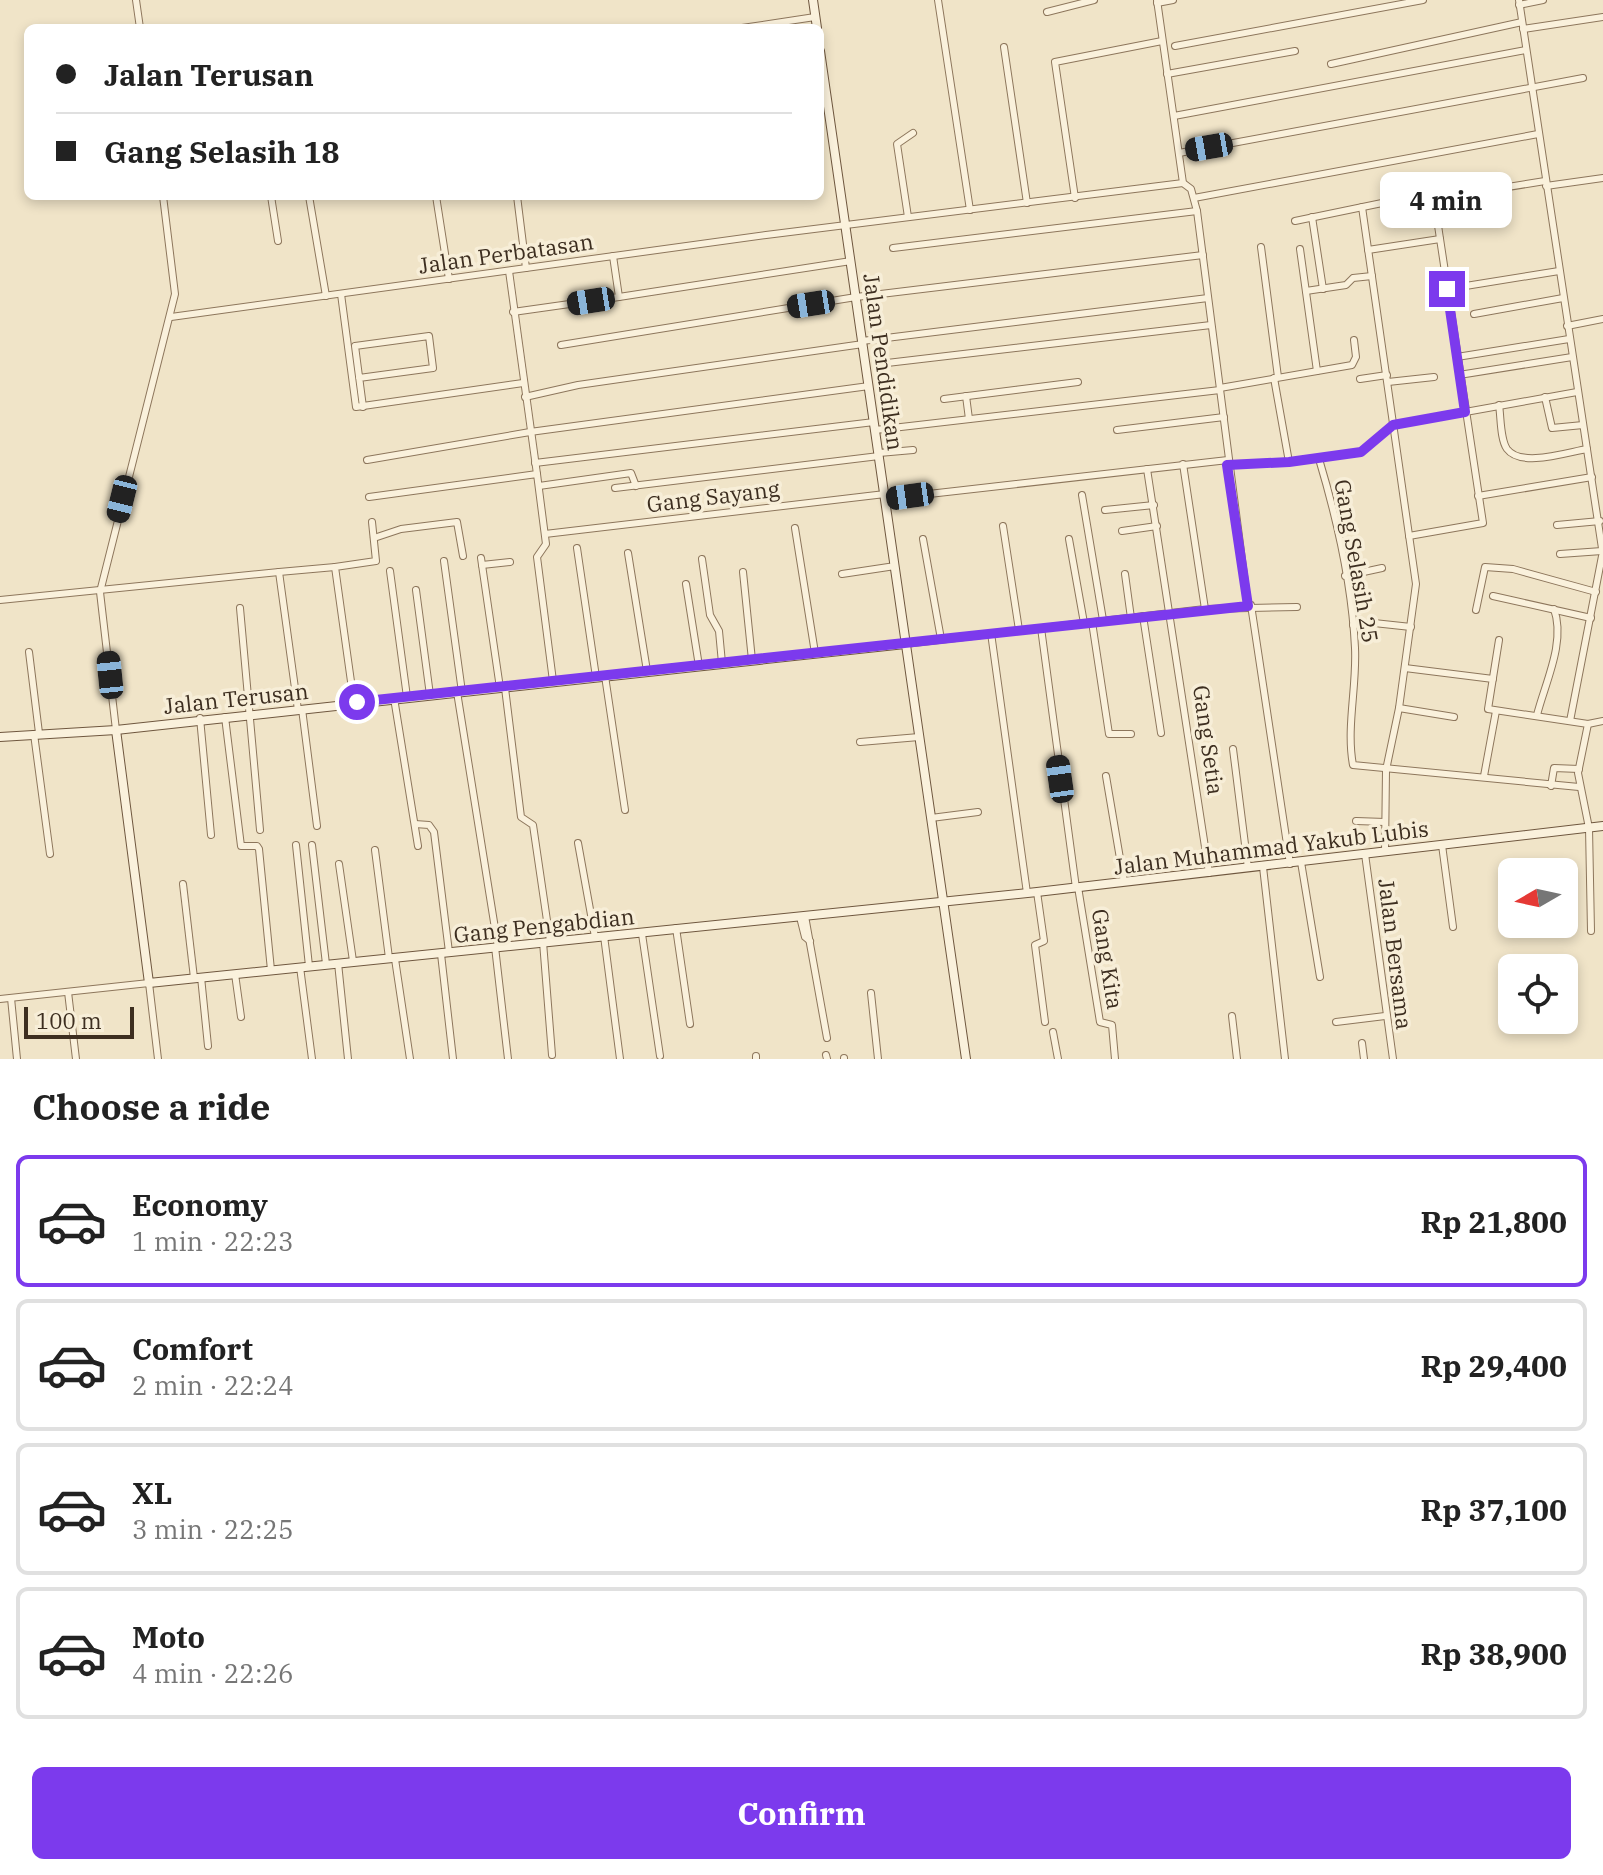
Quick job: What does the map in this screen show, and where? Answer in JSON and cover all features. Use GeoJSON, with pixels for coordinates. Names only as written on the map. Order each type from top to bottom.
{"type":"FeatureCollection","features":[{"type":"Feature","properties":{"kind":"street"},"geometry":{"type":"LineString","coordinates":[[136,0],[139,24]]}},
{"type":"Feature","properties":{"kind":"street"},"geometry":{"type":"LineString","coordinates":[[813,0],[816,24]]}},
{"type":"Feature","properties":{"kind":"street"},"geometry":{"type":"LineString","coordinates":[[938,0],[970,210]]}},
{"type":"Feature","properties":{"kind":"street"},"geometry":{"type":"LineString","coordinates":[[1047,12],[1094,0]]}},
{"type":"Feature","properties":{"kind":"street"},"geometry":{"type":"LineString","coordinates":[[1173,0],[1157,1],[1162,41],[1183,183],[1191,189],[1197,211],[1228,462],[1290,864]]}},
{"type":"Feature","properties":{"kind":"street"},"geometry":{"type":"LineString","coordinates":[[1175,46],[1423,0]]}},
{"type":"Feature","properties":{"kind":"street"},"geometry":{"type":"LineString","coordinates":[[1543,0],[1519,2],[1577,392],[1600,521],[1602,554],[1570,721]]}},
{"type":"Feature","properties":{"kind":"street"},"geometry":{"type":"LineString","coordinates":[[769,24],[815,17]]}},
{"type":"Feature","properties":{"kind":"street"},"geometry":{"type":"LineString","coordinates":[[1331,64],[1522,25],[1603,17]]}},
{"type":"Feature","properties":{"kind":"street"},"geometry":{"type":"LineString","coordinates":[[1075,198],[1055,62],[1162,41]]}},
{"type":"Feature","properties":{"kind":"street"},"geometry":{"type":"LineString","coordinates":[[1004,47],[1027,203]]}},
{"type":"Feature","properties":{"kind":"street"},"geometry":{"type":"LineString","coordinates":[[1174,116],[1526,50]]}},
{"type":"Feature","properties":{"kind":"street"},"geometry":{"type":"LineString","coordinates":[[1167,74],[1295,51]]}},
{"type":"Feature","properties":{"kind":"street"},"geometry":{"type":"LineString","coordinates":[[1179,153],[1583,78]]}},
{"type":"Feature","properties":{"kind":"street","name":"Jalan Pendidikan"},"geometry":{"type":"LineString","coordinates":[[824,87],[966,1059]]}},
{"type":"Feature","properties":{"kind":"street"},"geometry":{"type":"LineString","coordinates":[[908,217],[897,143],[913,133]]}},
{"type":"Feature","properties":{"kind":"street"},"geometry":{"type":"LineString","coordinates":[[1194,198],[1538,134]]}},
{"type":"Feature","properties":{"kind":"street"},"geometry":{"type":"LineString","coordinates":[[1295,221],[1362,207],[1603,178]]}},
{"type":"Feature","properties":{"kind":"street","name":"Jalan Perbatasan"},"geometry":{"type":"LineString","coordinates":[[171,317],[845,225],[1183,183]]}},
{"type":"Feature","properties":{"kind":"street"},"geometry":{"type":"LineString","coordinates":[[1409,536],[1483,523],[1434,199]]}},
{"type":"Feature","properties":{"kind":"street"},"geometry":{"type":"LineString","coordinates":[[158,1059],[100,592],[143,414],[171,317],[175,284],[164,200]]}},
{"type":"Feature","properties":{"kind":"street"},"geometry":{"type":"LineString","coordinates":[[272,200],[278,241]]}},
{"type":"Feature","properties":{"kind":"street"},"geometry":{"type":"LineString","coordinates":[[310,200],[326,296]]}},
{"type":"Feature","properties":{"kind":"street"},"geometry":{"type":"LineString","coordinates":[[437,200],[449,279]]}},
{"type":"Feature","properties":{"kind":"street"},"geometry":{"type":"LineString","coordinates":[[518,200],[526,268]]}},
{"type":"Feature","properties":{"kind":"street"},"geometry":{"type":"LineString","coordinates":[[1362,207],[1416,584],[1399,708],[1386,771],[1385,852]]}},
{"type":"Feature","properties":{"kind":"street"},"geometry":{"type":"LineString","coordinates":[[893,248],[1197,211]]}},
{"type":"Feature","properties":{"kind":"street"},"geometry":{"type":"LineString","coordinates":[[1312,217],[1323,289]]}},
{"type":"Feature","properties":{"kind":"street"},"geometry":{"type":"LineString","coordinates":[[1368,250],[1440,239]]}},
{"type":"Feature","properties":{"kind":"street"},"geometry":{"type":"LineString","coordinates":[[1261,247],[1289,462]]}},
{"type":"Feature","properties":{"kind":"street"},"geometry":{"type":"LineString","coordinates":[[1300,249],[1317,371]]}},
{"type":"Feature","properties":{"kind":"street"},"geometry":{"type":"LineString","coordinates":[[561,345],[856,297],[1203,255]]}},
{"type":"Feature","properties":{"kind":"street"},"geometry":{"type":"LineString","coordinates":[[613,256],[619,297]]}},
{"type":"Feature","properties":{"kind":"street"},"geometry":{"type":"LineString","coordinates":[[513,312],[851,261]]}},
{"type":"Feature","properties":{"kind":"street"},"geometry":{"type":"LineString","coordinates":[[509,271],[545,534],[546,544],[537,557],[553,681]]}},
{"type":"Feature","properties":{"kind":"street"},"geometry":{"type":"LineString","coordinates":[[1447,289],[1559,271]]}},
{"type":"Feature","properties":{"kind":"street"},"geometry":{"type":"LineString","coordinates":[[1306,291],[1372,276]]}},
{"type":"Feature","properties":{"kind":"street"},"geometry":{"type":"LineString","coordinates":[[341,294],[356,407],[523,383]]}},
{"type":"Feature","properties":{"kind":"street"},"geometry":{"type":"LineString","coordinates":[[525,397],[578,385],[862,342],[1208,298]]}},
{"type":"Feature","properties":{"kind":"street"},"geometry":{"type":"LineString","coordinates":[[1474,314],[1563,298]]}},
{"type":"Feature","properties":{"kind":"street"},"geometry":{"type":"LineString","coordinates":[[1567,326],[1603,319]]}},
{"type":"Feature","properties":{"kind":"street"},"geometry":{"type":"LineString","coordinates":[[887,363],[1211,325]]}},
{"type":"Feature","properties":{"kind":"street"},"geometry":{"type":"LineString","coordinates":[[359,378],[433,368],[429,336],[355,346],[359,378],[363,407]]}},
{"type":"Feature","properties":{"kind":"street"},"geometry":{"type":"LineString","coordinates":[[1457,357],[1569,339]]}},
{"type":"Feature","properties":{"kind":"street"},"geometry":{"type":"LineString","coordinates":[[535,463],[875,426],[969,419],[1220,389],[1352,365],[1356,357],[1354,340]]}},
{"type":"Feature","properties":{"kind":"street"},"geometry":{"type":"LineString","coordinates":[[1459,375],[1572,357]]}},
{"type":"Feature","properties":{"kind":"street"},"geometry":{"type":"LineString","coordinates":[[1360,379],[1434,377]]}},
{"type":"Feature","properties":{"kind":"street"},"geometry":{"type":"LineString","coordinates":[[944,399],[1078,382]]}},
{"type":"Feature","properties":{"kind":"street"},"geometry":{"type":"LineString","coordinates":[[367,460],[530,432],[869,386]]}},
{"type":"Feature","properties":{"kind":"street"},"geometry":{"type":"LineString","coordinates":[[1393,425],[1577,392]]}},
{"type":"Feature","properties":{"kind":"street"},"geometry":{"type":"LineString","coordinates":[[966,396],[969,419]]}},
{"type":"Feature","properties":{"kind":"street"},"geometry":{"type":"LineString","coordinates":[[1545,397],[1552,428],[1583,425]]}},
{"type":"Feature","properties":{"kind":"street"},"geometry":{"type":"LineString","coordinates":[[1499,405],[1505,445],[1514,454],[1529,458],[1587,449]]}},
{"type":"Feature","properties":{"kind":"street"},"geometry":{"type":"LineString","coordinates":[[1117,430],[1224,417]]}},
{"type":"Feature","properties":{"kind":"street","name":"Gang Sayang"},"geometry":{"type":"LineString","coordinates":[[545,534],[1183,464],[1319,459],[1365,450],[1393,425]]}},
{"type":"Feature","properties":{"kind":"street"},"geometry":{"type":"LineString","coordinates":[[615,488],[913,450]]}},
{"type":"Feature","properties":{"kind":"street","name":"Gang Selasih 25"},"geometry":{"type":"LineString","coordinates":[[1319,459],[1335,515],[1353,625],[1353,765],[1386,771]]}},
{"type":"Feature","properties":{"kind":"street"},"geometry":{"type":"LineString","coordinates":[[1183,464],[1205,609]]}},
{"type":"Feature","properties":{"kind":"street","name":"Gang Setia"},"geometry":{"type":"LineString","coordinates":[[1147,469],[1209,873]]}},
{"type":"Feature","properties":{"kind":"street"},"geometry":{"type":"LineString","coordinates":[[539,486],[631,473],[636,486]]}},
{"type":"Feature","properties":{"kind":"street"},"geometry":{"type":"LineString","coordinates":[[369,497],[537,474]]}},
{"type":"Feature","properties":{"kind":"street"},"geometry":{"type":"LineString","coordinates":[[1478,496],[1592,477]]}},
{"type":"Feature","properties":{"kind":"street"},"geometry":{"type":"LineString","coordinates":[[1082,495],[1103,620]]}},
{"type":"Feature","properties":{"kind":"street"},"geometry":{"type":"LineString","coordinates":[[1105,510],[1154,505]]}},
{"type":"Feature","properties":{"kind":"street"},"geometry":{"type":"LineString","coordinates":[[1557,525],[1600,521]]}},
{"type":"Feature","properties":{"kind":"street"},"geometry":{"type":"LineString","coordinates":[[0,600],[376,561],[372,522]]}},
{"type":"Feature","properties":{"kind":"street"},"geometry":{"type":"LineString","coordinates":[[374,538],[401,529],[458,522],[463,556]]}},
{"type":"Feature","properties":{"kind":"street"},"geometry":{"type":"LineString","coordinates":[[1003,526],[1019,630]]}},
{"type":"Feature","properties":{"kind":"street"},"geometry":{"type":"LineString","coordinates":[[1122,531],[1157,526]]}},
{"type":"Feature","properties":{"kind":"street"},"geometry":{"type":"LineString","coordinates":[[795,528],[815,653]]}},
{"type":"Feature","properties":{"kind":"street"},"geometry":{"type":"LineString","coordinates":[[923,539],[941,639]]}},
{"type":"Feature","properties":{"kind":"street"},"geometry":{"type":"LineString","coordinates":[[1069,539],[1109,734],[1131,734]]}},
{"type":"Feature","properties":{"kind":"street"},"geometry":{"type":"LineString","coordinates":[[577,548],[625,810]]}},
{"type":"Feature","properties":{"kind":"street"},"geometry":{"type":"LineString","coordinates":[[628,553],[647,671]]}},
{"type":"Feature","properties":{"kind":"street"},"geometry":{"type":"LineString","coordinates":[[1560,554],[1602,554]]}},
{"type":"Feature","properties":{"kind":"street"},"geometry":{"type":"LineString","coordinates":[[702,559],[710,615],[719,631],[722,663]]}},
{"type":"Feature","properties":{"kind":"street"},"geometry":{"type":"LineString","coordinates":[[444,561],[508,1059]]}},
{"type":"Feature","properties":{"kind":"street"},"geometry":{"type":"LineString","coordinates":[[510,562],[482,562],[521,817],[533,825],[547,942],[552,1055]]}},
{"type":"Feature","properties":{"kind":"street"},"geometry":{"type":"LineString","coordinates":[[842,574],[895,566]]}},
{"type":"Feature","properties":{"kind":"street"},"geometry":{"type":"LineString","coordinates":[[335,567],[354,703]]}},
{"type":"Feature","properties":{"kind":"street"},"geometry":{"type":"LineString","coordinates":[[1476,610],[1485,567],[1513,569],[1596,592]]}},
{"type":"Feature","properties":{"kind":"street"},"geometry":{"type":"LineString","coordinates":[[1345,576],[1382,568]]}},
{"type":"Feature","properties":{"kind":"street"},"geometry":{"type":"LineString","coordinates":[[390,571],[407,697]]}},
{"type":"Feature","properties":{"kind":"street"},"geometry":{"type":"LineString","coordinates":[[279,572],[317,826]]}},
{"type":"Feature","properties":{"kind":"street"},"geometry":{"type":"LineString","coordinates":[[743,572],[752,660]]}},
{"type":"Feature","properties":{"kind":"street"},"geometry":{"type":"LineString","coordinates":[[1125,574],[1131,618]]}},
{"type":"Feature","properties":{"kind":"street"},"geometry":{"type":"LineString","coordinates":[[686,584],[699,666]]}},
{"type":"Feature","properties":{"kind":"street"},"geometry":{"type":"LineString","coordinates":[[416,590],[430,695]]}},
{"type":"Feature","properties":{"kind":"street"},"geometry":{"type":"LineString","coordinates":[[1493,596],[1591,618]]}},
{"type":"Feature","properties":{"kind":"street"},"geometry":{"type":"LineString","coordinates":[[905,644],[1205,609],[1249,605],[1297,607]]}},
{"type":"Feature","properties":{"kind":"street"},"geometry":{"type":"LineString","coordinates":[[240,608],[260,830]]}},
{"type":"Feature","properties":{"kind":"street"},"geometry":{"type":"LineString","coordinates":[[1537,715],[1557,645],[1554,609]]}},
{"type":"Feature","properties":{"kind":"street"},"geometry":{"type":"LineString","coordinates":[[1143,616],[1161,733]]}},
{"type":"Feature","properties":{"kind":"street"},"geometry":{"type":"LineString","coordinates":[[1353,625],[1374,623],[1411,627]]}},
{"type":"Feature","properties":{"kind":"street"},"geometry":{"type":"LineString","coordinates":[[1041,628],[1077,888]]}},
{"type":"Feature","properties":{"kind":"street"},"geometry":{"type":"LineString","coordinates":[[991,633],[1032,892],[1044,941],[1035,945],[1045,1022]]}},
{"type":"Feature","properties":{"kind":"street"},"geometry":{"type":"LineString","coordinates":[[1499,640],[1488,709],[1588,724],[1603,721]]}},
{"type":"Feature","properties":{"kind":"street","name":"Jalan Terusan"},"geometry":{"type":"LineString","coordinates":[[0,737],[116,730],[200,718],[300,710],[905,644]]}},
{"type":"Feature","properties":{"kind":"street"},"geometry":{"type":"LineString","coordinates":[[29,652],[50,854]]}},
{"type":"Feature","properties":{"kind":"street"},"geometry":{"type":"LineString","coordinates":[[1405,668],[1493,679]]}},
{"type":"Feature","properties":{"kind":"street"},"geometry":{"type":"LineString","coordinates":[[394,698],[418,846]]}},
{"type":"Feature","properties":{"kind":"street"},"geometry":{"type":"LineString","coordinates":[[1399,708],[1454,717]]}},
{"type":"Feature","properties":{"kind":"street"},"geometry":{"type":"LineString","coordinates":[[1484,776],[1496,711]]}},
{"type":"Feature","properties":{"kind":"street"},"geometry":{"type":"LineString","coordinates":[[225,717],[241,846],[257,846],[259,849],[271,970]]}},
{"type":"Feature","properties":{"kind":"street"},"geometry":{"type":"LineString","coordinates":[[200,718],[211,835]]}},
{"type":"Feature","properties":{"kind":"street"},"geometry":{"type":"LineString","coordinates":[[1588,724],[1579,769],[1579,787],[1589,828],[1591,931]]}},
{"type":"Feature","properties":{"kind":"street"},"geometry":{"type":"LineString","coordinates":[[860,742],[919,737]]}},
{"type":"Feature","properties":{"kind":"street"},"geometry":{"type":"LineString","coordinates":[[1233,749],[1248,868]]}},
{"type":"Feature","properties":{"kind":"street"},"geometry":{"type":"LineString","coordinates":[[1551,786],[1554,768],[1579,769]]}},
{"type":"Feature","properties":{"kind":"street"},"geometry":{"type":"LineString","coordinates":[[1386,771],[1484,776],[1579,787]]}},
{"type":"Feature","properties":{"kind":"street"},"geometry":{"type":"LineString","coordinates":[[1106,776],[1124,882]]}},
{"type":"Feature","properties":{"kind":"street"},"geometry":{"type":"LineString","coordinates":[[931,818],[978,812]]}},
{"type":"Feature","properties":{"kind":"street"},"geometry":{"type":"LineString","coordinates":[[1356,821],[1385,822]]}},
{"type":"Feature","properties":{"kind":"street"},"geometry":{"type":"LineString","coordinates":[[415,824],[429,825],[434,832],[453,1059]]}},
{"type":"Feature","properties":{"kind":"street","name":"Jalan Muhammad Yakub Lubis"},"geometry":{"type":"LineString","coordinates":[[944,901],[1603,826]]}},
{"type":"Feature","properties":{"kind":"street"},"geometry":{"type":"LineString","coordinates":[[578,843],[600,936],[620,1059]]}},
{"type":"Feature","properties":{"kind":"street"},"geometry":{"type":"LineString","coordinates":[[296,845],[312,1059]]}},
{"type":"Feature","properties":{"kind":"street"},"geometry":{"type":"LineString","coordinates":[[312,845],[326,964]]}},
{"type":"Feature","properties":{"kind":"street"},"geometry":{"type":"LineString","coordinates":[[1442,845],[1453,927]]}},
{"type":"Feature","properties":{"kind":"street"},"geometry":{"type":"LineString","coordinates":[[375,850],[410,1059]]}},
{"type":"Feature","properties":{"kind":"street","name":"Jalan Bersama"},"geometry":{"type":"LineString","coordinates":[[1365,854],[1393,1059]]}},
{"type":"Feature","properties":{"kind":"street"},"geometry":{"type":"LineString","coordinates":[[1301,862],[1320,977]]}},
{"type":"Feature","properties":{"kind":"street"},"geometry":{"type":"LineString","coordinates":[[339,864],[353,961]]}},
{"type":"Feature","properties":{"kind":"street"},"geometry":{"type":"LineString","coordinates":[[1263,867],[1285,1059]]}},
{"type":"Feature","properties":{"kind":"street"},"geometry":{"type":"LineString","coordinates":[[183,884],[208,1046]]}},
{"type":"Feature","properties":{"kind":"street","name":"Gang Kita"},"geometry":{"type":"LineString","coordinates":[[1077,888],[1100,1022],[1112,1025],[1115,1059]]}},
{"type":"Feature","properties":{"kind":"street","name":"Gang Pengabdian"},"geometry":{"type":"LineString","coordinates":[[149,983],[944,901]]}},
{"type":"Feature","properties":{"kind":"street"},"geometry":{"type":"LineString","coordinates":[[802,916],[805,937],[810,941],[827,1038]]}},
{"type":"Feature","properties":{"kind":"street"},"geometry":{"type":"LineString","coordinates":[[676,928],[690,1024]]}},
{"type":"Feature","properties":{"kind":"street"},"geometry":{"type":"LineString","coordinates":[[642,934],[660,1056]]}},
{"type":"Feature","properties":{"kind":"street"},"geometry":{"type":"LineString","coordinates":[[338,963],[348,1059]]}},
{"type":"Feature","properties":{"kind":"street"},"geometry":{"type":"LineString","coordinates":[[235,974],[241,1017]]}},
{"type":"Feature","properties":{"kind":"street"},"geometry":{"type":"LineString","coordinates":[[0,999],[149,983]]}},
{"type":"Feature","properties":{"kind":"street"},"geometry":{"type":"LineString","coordinates":[[68,992],[76,1059]]}},
{"type":"Feature","properties":{"kind":"street"},"geometry":{"type":"LineString","coordinates":[[871,993],[878,1059]]}},
{"type":"Feature","properties":{"kind":"street"},"geometry":{"type":"LineString","coordinates":[[11,998],[17,1059]]}},
{"type":"Feature","properties":{"kind":"street"},"geometry":{"type":"LineString","coordinates":[[1232,1016],[1237,1059]]}},
{"type":"Feature","properties":{"kind":"street"},"geometry":{"type":"LineString","coordinates":[[1336,1022],[1385,1016]]}},
{"type":"Feature","properties":{"kind":"street"},"geometry":{"type":"LineString","coordinates":[[1053,1032],[1058,1059]]}},
{"type":"Feature","properties":{"kind":"street"},"geometry":{"type":"LineString","coordinates":[[1362,1043],[1364,1059]]}},
{"type":"Feature","properties":{"kind":"route"},"geometry":{"type":"LineString","coordinates":[[357,702],[1248,606],[1227,465],[1289,462],[1361,452],[1393,425],[1465,412],[1447,289]]}}]}
